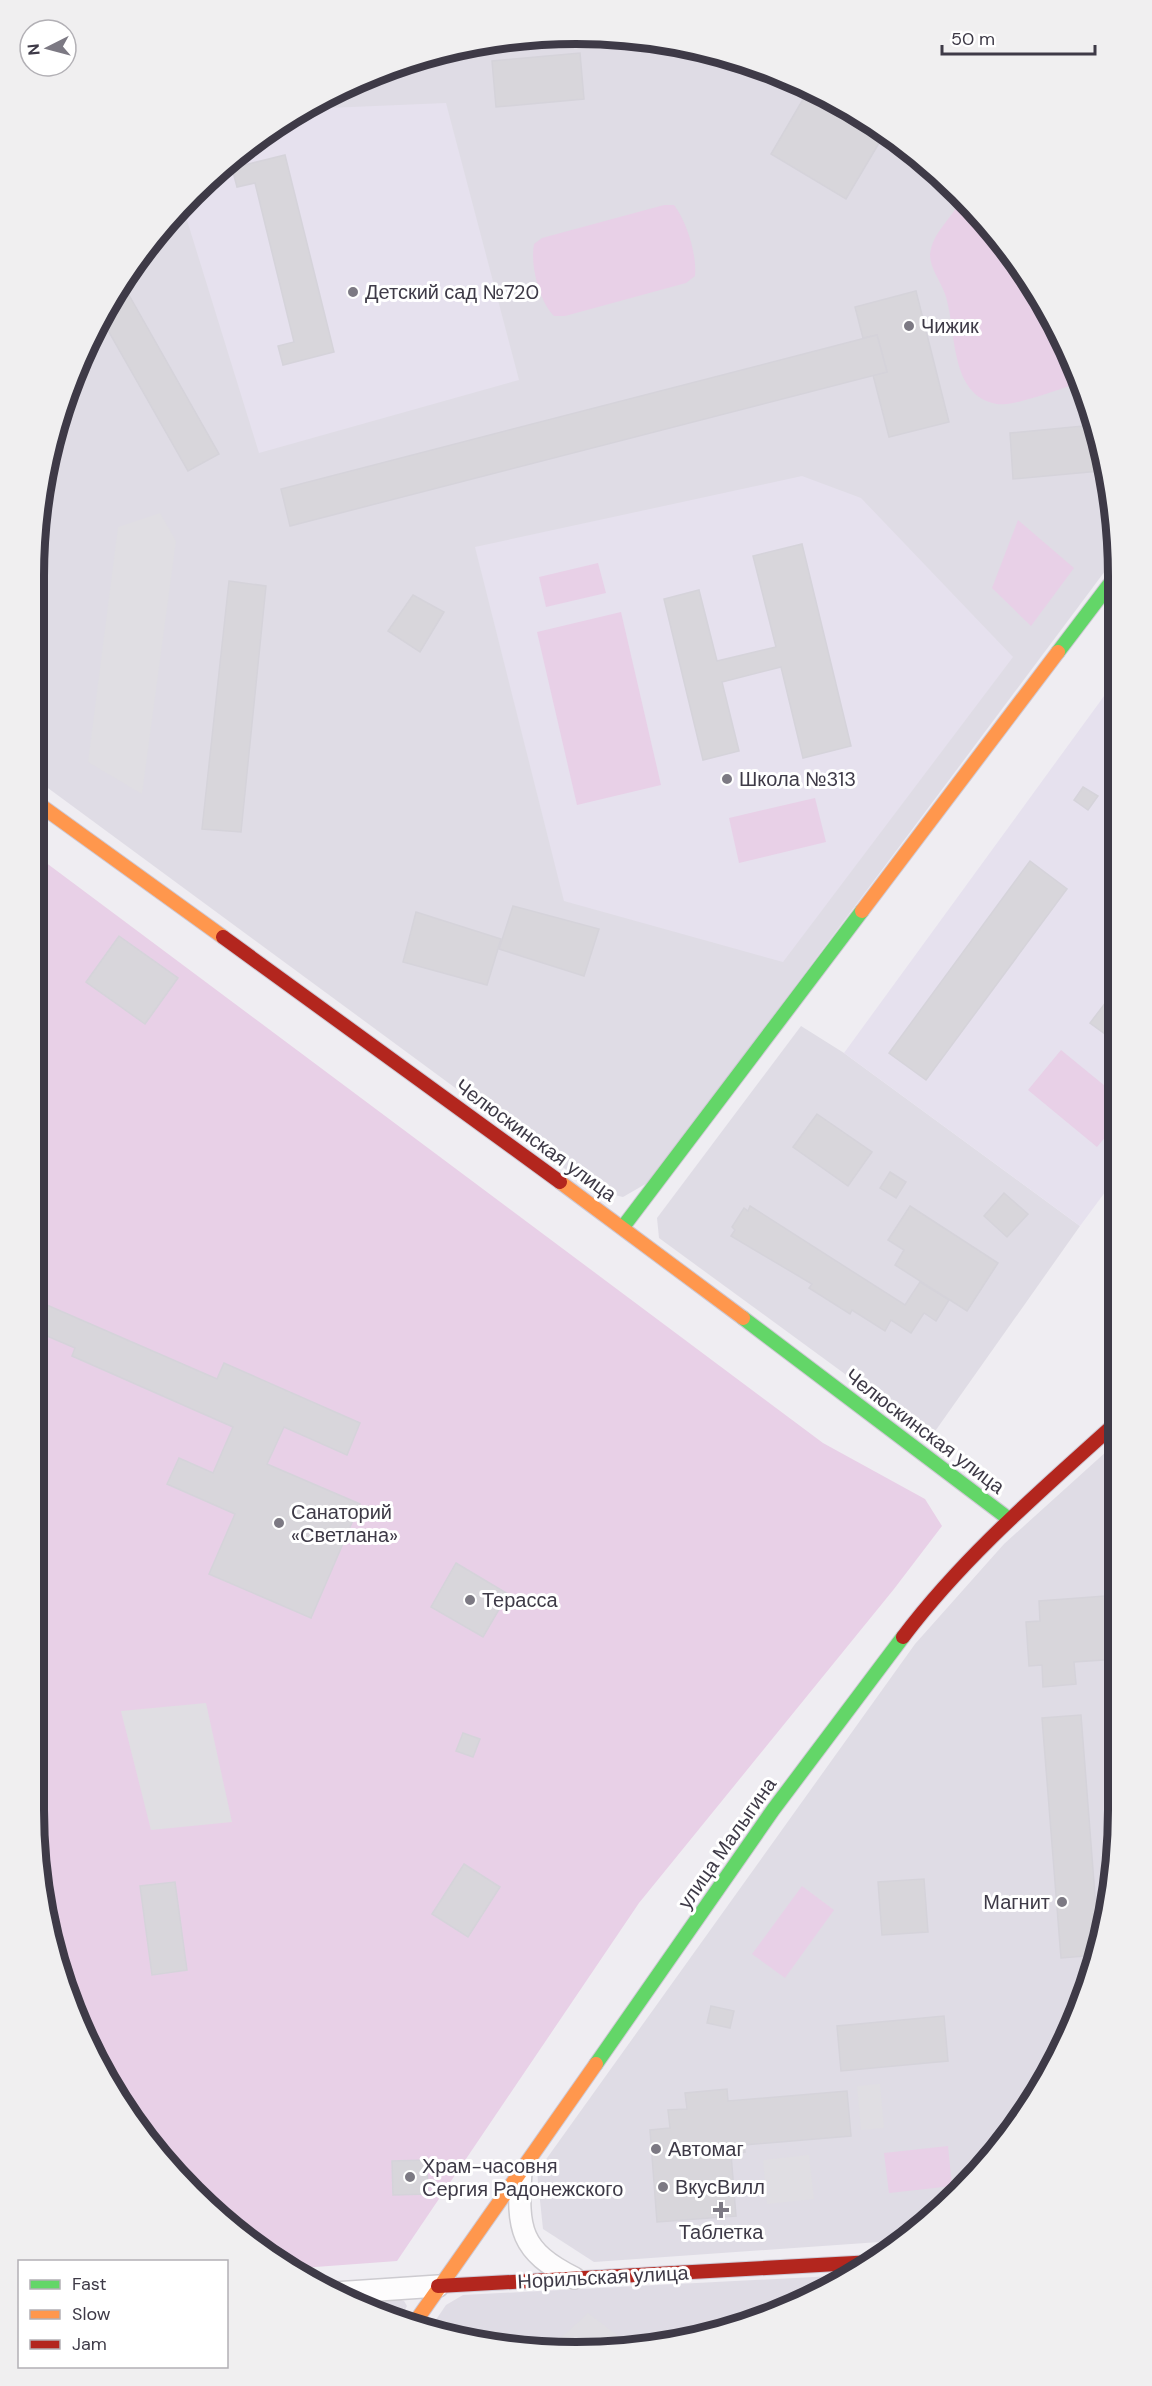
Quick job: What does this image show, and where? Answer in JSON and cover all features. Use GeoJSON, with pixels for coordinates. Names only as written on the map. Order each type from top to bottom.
{"type":"FeatureCollection","features":[{"type":"Feature","properties":{"kind":"street"},"geometry":{"type":"LineString","coordinates":[[623,1227],[1108,585]]}},
{"type":"Feature","properties":{"kind":"street","name":"Челюскинская улица"},"geometry":{"type":"LineString","coordinates":[[44,808],[623,1227],[1010,1519]]}},
{"type":"Feature","properties":{"kind":"street","name":"улица Малыгина"},"geometry":{"type":"LineString","coordinates":[[418,2318],[773,1810],[922,1612],[990,1537],[1108,1430]]}},
{"type":"Feature","properties":{"kind":"street"},"geometry":{"type":"LineString","coordinates":[[521,2172],[518,2210],[524,2236],[543,2260],[574,2278]]}},
{"type":"Feature","properties":{"kind":"street","name":"Норильская улица"},"geometry":{"type":"LineString","coordinates":[[349,2292],[855,2263]]}},
{"type":"Feature","properties":{"kind":"shaded area"},"geometry":{"type":"Polygon","coordinates":[[[541,45],[611,45],[646,48],[714,62],[747,72],[812,98],[842,115],[872,133],[927,176],[953,199],[998,252],[1019,280],[1054,340],[1068,372],[1090,438],[1104,506],[1107,541],[1108,567],[649,1182],[623,1197],[594,1190],[44,785],[44,576],[48,506],[62,438],[84,372],[98,340],[133,280],[199,199],[252,154],[280,133],[310,115],[372,84],[438,62],[506,48],[541,45]]]}},
{"type":"Feature","properties":{"kind":"shaded area","name":"Детский сад №720"},"geometry":{"type":"Polygon","coordinates":[[[446,103],[519,380],[259,453],[185,215],[199,199],[252,154],[280,133],[322,108],[446,103]]]}},
{"type":"Feature","properties":{"kind":"shaded area"},"geometry":{"type":"Polygon","coordinates":[[[664,205],[674,205],[687,229],[693,249],[695,276],[686,283],[565,316],[554,316],[544,301],[537,282],[533,262],[534,244],[542,238],[664,205]]]}},
{"type":"Feature","properties":{"kind":"shaded area"},"geometry":{"type":"Polygon","coordinates":[[[957,206],[976,225],[1019,280],[1054,340],[1073,385],[1004,404],[981,398],[970,388],[962,375],[957,359],[945,294],[930,260],[934,239],[957,206]]]}},
{"type":"Feature","properties":{"kind":"shaded area","name":"Школа №313"},"geometry":{"type":"Polygon","coordinates":[[[802,476],[861,498],[1013,657],[783,962],[564,901],[475,547],[802,476]]]}},
{"type":"Feature","properties":{"kind":"shaded area"},"geometry":{"type":"Polygon","coordinates":[[[160,513],[176,541],[142,794],[88,762],[118,527],[160,513]]]}},
{"type":"Feature","properties":{"kind":"shaded area"},"geometry":{"type":"Polygon","coordinates":[[[1018,520],[1074,568],[1031,626],[992,588],[1018,520]]]}},
{"type":"Feature","properties":{"kind":"shaded area"},"geometry":{"type":"Polygon","coordinates":[[[598,563],[606,593],[546,607],[539,577],[598,563]]]}},
{"type":"Feature","properties":{"kind":"shaded area"},"geometry":{"type":"Polygon","coordinates":[[[621,612],[661,785],[577,805],[537,632],[621,612]]]}},
{"type":"Feature","properties":{"kind":"shaded area"},"geometry":{"type":"Polygon","coordinates":[[[1108,691],[1108,1188],[1080,1226],[844,1053],[1108,691]]]}},
{"type":"Feature","properties":{"kind":"shaded area"},"geometry":{"type":"Polygon","coordinates":[[[815,798],[826,842],[739,863],[729,818],[815,798]]]}},
{"type":"Feature","properties":{"kind":"shaded area"},"geometry":{"type":"Polygon","coordinates":[[[44,861],[823,1443],[925,1499],[942,1526],[894,1589],[639,1903],[397,2261],[305,2268],[252,2232],[199,2187],[154,2134],[133,2106],[115,2076],[84,2014],[62,1948],[48,1880],[44,1810],[44,861]]]}},
{"type":"Feature","properties":{"kind":"shaded area"},"geometry":{"type":"Polygon","coordinates":[[[801,1026],[844,1053],[1080,1226],[931,1437],[659,1238],[657,1218],[801,1026]]]}},
{"type":"Feature","properties":{"kind":"shaded area"},"geometry":{"type":"Polygon","coordinates":[[[1061,1050],[1108,1088],[1108,1134],[1097,1147],[1028,1090],[1061,1050]]]}},
{"type":"Feature","properties":{"kind":"shaded area"},"geometry":{"type":"Polygon","coordinates":[[[1108,1450],[1108,1810],[1104,1880],[1090,1948],[1080,1981],[1054,2046],[1037,2076],[1019,2106],[998,2134],[953,2187],[887,2241],[594,2262],[543,2229],[537,2172],[915,1644],[1004,1544],[1108,1450]]]}},
{"type":"Feature","properties":{"kind":"shaded area"},"geometry":{"type":"Polygon","coordinates":[[[206,1703],[232,1822],[151,1830],[121,1711],[206,1703]]]}},
{"type":"Feature","properties":{"kind":"shaded area"},"geometry":{"type":"Polygon","coordinates":[[[802,1886],[834,1910],[785,1978],[752,1954],[802,1886]]]}},
{"type":"Feature","properties":{"kind":"shaded area"},"geometry":{"type":"Polygon","coordinates":[[[880,2084],[884,2128],[861,2130],[857,2086],[880,2084]]]}},
{"type":"Feature","properties":{"kind":"shaded area"},"geometry":{"type":"Polygon","coordinates":[[[948,2146],[952,2186],[889,2193],[884,2153],[948,2146]]]}},
{"type":"Feature","properties":{"kind":"shaded area"},"geometry":{"type":"Polygon","coordinates":[[[809,2155],[814,2199],[767,2204],[763,2160],[809,2155]]]}},
{"type":"Feature","properties":{"kind":"shaded area"},"geometry":{"type":"Polygon","coordinates":[[[833,2276],[780,2302],[714,2324],[646,2338],[611,2341],[541,2341],[506,2338],[434,2323],[446,2305],[463,2295],[833,2276]]]}},
{"type":"Feature","properties":{"kind":"shaded area"},"geometry":{"type":"Polygon","coordinates":[[[398,2299],[404,2301],[407,2306],[403,2313],[369,2301],[398,2299]]]}},
{"type":"Feature","properties":{"kind":"shaded area"},"geometry":{"type":"Polygon","coordinates":[[[588,2313],[623,2340],[576,2342],[557,2341],[588,2313]]]}},
{"type":"Feature","properties":{"kind":"shaded area"},"geometry":{"type":"Polygon","coordinates":[[[447,2321],[459,2329],[444,2325],[447,2321]]]}},
{"type":"Feature","properties":{"kind":"building"},"geometry":{"type":"Polygon","coordinates":[[[580,53],[584,99],[496,107],[492,61],[580,53]]]}},
{"type":"Feature","properties":{"kind":"building"},"geometry":{"type":"Polygon","coordinates":[[[805,95],[881,140],[846,199],[771,154],[805,95]]]}},
{"type":"Feature","properties":{"kind":"building"},"geometry":{"type":"Polygon","coordinates":[[[285,155],[334,352],[283,365],[278,346],[294,342],[255,183],[237,187],[232,170],[236,167],[285,155]]]}},
{"type":"Feature","properties":{"kind":"building"},"geometry":{"type":"Polygon","coordinates":[[[127,291],[219,454],[188,471],[106,326],[127,291]]]}},
{"type":"Feature","properties":{"kind":"building"},"geometry":{"type":"Polygon","coordinates":[[[916,291],[949,422],[889,437],[873,375],[887,372],[877,335],[863,338],[855,307],[916,291]]]}},
{"type":"Feature","properties":{"kind":"building"},"geometry":{"type":"Polygon","coordinates":[[[877,335],[887,372],[290,526],[281,489],[877,335]]]}},
{"type":"Feature","properties":{"kind":"building"},"geometry":{"type":"Polygon","coordinates":[[[1086,426],[1098,471],[1013,479],[1010,433],[1086,426]]]}},
{"type":"Feature","properties":{"kind":"building"},"geometry":{"type":"Polygon","coordinates":[[[802,544],[851,746],[803,758],[781,667],[722,682],[739,751],[703,760],[664,599],[699,590],[717,661],[776,647],[753,556],[802,544]]]}},
{"type":"Feature","properties":{"kind":"building"},"geometry":{"type":"Polygon","coordinates":[[[229,581],[266,586],[241,832],[202,829],[229,581]]]}},
{"type":"Feature","properties":{"kind":"building"},"geometry":{"type":"Polygon","coordinates":[[[413,595],[444,612],[420,652],[388,631],[413,595]]]}},
{"type":"Feature","properties":{"kind":"building"},"geometry":{"type":"Polygon","coordinates":[[[1083,787],[1098,796],[1088,810],[1074,800],[1083,787]]]}},
{"type":"Feature","properties":{"kind":"building"},"geometry":{"type":"Polygon","coordinates":[[[1030,861],[1067,889],[926,1080],[889,1053],[1030,861]]]}},
{"type":"Feature","properties":{"kind":"building"},"geometry":{"type":"Polygon","coordinates":[[[513,906],[599,929],[584,976],[499,949],[513,906]]]}},
{"type":"Feature","properties":{"kind":"building"},"geometry":{"type":"Polygon","coordinates":[[[416,912],[501,939],[487,985],[403,962],[416,912]]]}},
{"type":"Feature","properties":{"kind":"building"},"geometry":{"type":"Polygon","coordinates":[[[119,936],[178,978],[145,1024],[86,982],[119,936]]]}},
{"type":"Feature","properties":{"kind":"building"},"geometry":{"type":"Polygon","coordinates":[[[1108,999],[1108,1036],[1090,1023],[1108,999]]]}},
{"type":"Feature","properties":{"kind":"building"},"geometry":{"type":"Polygon","coordinates":[[[817,1114],[872,1152],[848,1186],[793,1147],[817,1114]]]}},
{"type":"Feature","properties":{"kind":"building"},"geometry":{"type":"Polygon","coordinates":[[[890,1172],[906,1182],[896,1198],[880,1188],[890,1172]]]}},
{"type":"Feature","properties":{"kind":"building"},"geometry":{"type":"Polygon","coordinates":[[[1004,1193],[1028,1214],[1007,1237],[984,1216],[1004,1193]]]}},
{"type":"Feature","properties":{"kind":"building"},"geometry":{"type":"Polygon","coordinates":[[[750,1206],[905,1305],[920,1282],[949,1300],[936,1321],[924,1313],[911,1333],[891,1320],[885,1331],[852,1310],[850,1314],[809,1288],[812,1284],[731,1236],[735,1230],[732,1227],[744,1208],[748,1211],[750,1206]]]}},
{"type":"Feature","properties":{"kind":"building"},"geometry":{"type":"Polygon","coordinates":[[[910,1206],[998,1263],[967,1311],[895,1265],[904,1250],[888,1240],[910,1206]]]}},
{"type":"Feature","properties":{"kind":"building"},"geometry":{"type":"Polygon","coordinates":[[[44,1304],[217,1379],[224,1363],[360,1423],[347,1455],[284,1427],[267,1464],[360,1504],[311,1618],[209,1574],[235,1514],[167,1484],[179,1458],[213,1473],[233,1427],[72,1356],[75,1348],[44,1335],[44,1304]]]}},
{"type":"Feature","properties":{"kind":"building","name":"Терасса"},"geometry":{"type":"Polygon","coordinates":[[[456,1563],[508,1594],[483,1637],[431,1607],[456,1563]]]}},
{"type":"Feature","properties":{"kind":"building"},"geometry":{"type":"Polygon","coordinates":[[[1108,1596],[1108,1660],[1074,1662],[1076,1684],[1043,1687],[1042,1665],[1029,1666],[1026,1622],[1040,1621],[1039,1601],[1108,1596]]]}},
{"type":"Feature","properties":{"kind":"building"},"geometry":{"type":"Polygon","coordinates":[[[1081,1715],[1097,1919],[1088,1956],[1061,1958],[1042,1718],[1081,1715]]]}},
{"type":"Feature","properties":{"kind":"building"},"geometry":{"type":"Polygon","coordinates":[[[463,1733],[480,1739],[473,1757],[456,1751],[463,1733]]]}},
{"type":"Feature","properties":{"kind":"building"},"geometry":{"type":"Polygon","coordinates":[[[464,1864],[500,1887],[468,1937],[432,1914],[464,1864]]]}},
{"type":"Feature","properties":{"kind":"building"},"geometry":{"type":"Polygon","coordinates":[[[924,1879],[928,1932],[882,1935],[878,1882],[924,1879]]]}},
{"type":"Feature","properties":{"kind":"building"},"geometry":{"type":"Polygon","coordinates":[[[175,1882],[187,1970],[152,1975],[140,1886],[175,1882]]]}},
{"type":"Feature","properties":{"kind":"building"},"geometry":{"type":"Polygon","coordinates":[[[711,2006],[734,2011],[730,2028],[707,2023],[711,2006]]]}},
{"type":"Feature","properties":{"kind":"building"},"geometry":{"type":"Polygon","coordinates":[[[944,2016],[948,2061],[841,2071],[837,2026],[944,2016]]]}},
{"type":"Feature","properties":{"kind":"building"},"geometry":{"type":"Polygon","coordinates":[[[727,2089],[728,2101],[847,2091],[851,2136],[744,2145],[745,2152],[731,2154],[736,2216],[657,2222],[650,2130],[670,2128],[668,2110],[687,2109],[685,2093],[727,2089]]]}},
{"type":"Feature","properties":{"kind":"building","name":"Храм-часовня Сергия Радонежского"},"geometry":{"type":"Polygon","coordinates":[[[427,2160],[428,2194],[393,2195],[392,2161],[427,2160]]]}},
{"type":"Feature","properties":{"kind":"traffic: fast"},"geometry":{"type":"LineString","coordinates":[[1058,652],[1108,586]]}},
{"type":"Feature","properties":{"kind":"traffic: fast"},"geometry":{"type":"LineString","coordinates":[[623,1227],[862,911]]}},
{"type":"Feature","properties":{"kind":"traffic: fast"},"geometry":{"type":"LineString","coordinates":[[743,1318],[1009,1519]]}},
{"type":"Feature","properties":{"kind":"traffic: fast"},"geometry":{"type":"LineString","coordinates":[[596,2064],[773,1810],[903,1637]]}},
{"type":"Feature","properties":{"kind":"traffic: slow"},"geometry":{"type":"LineString","coordinates":[[862,911],[1058,652]]}},
{"type":"Feature","properties":{"kind":"traffic: slow"},"geometry":{"type":"LineString","coordinates":[[44,808],[223,937]]}},
{"type":"Feature","properties":{"kind":"traffic: slow"},"geometry":{"type":"LineString","coordinates":[[560,1182],[743,1318]]}},
{"type":"Feature","properties":{"kind":"traffic: slow"},"geometry":{"type":"LineString","coordinates":[[418,2318],[596,2064]]}},
{"type":"Feature","properties":{"kind":"traffic: jam"},"geometry":{"type":"LineString","coordinates":[[223,937],[560,1182]]}},
{"type":"Feature","properties":{"kind":"traffic: jam"},"geometry":{"type":"LineString","coordinates":[[903,1637],[952,1578],[978,1551],[1108,1430]]}},
{"type":"Feature","properties":{"kind":"traffic: jam"},"geometry":{"type":"LineString","coordinates":[[438,2286],[855,2263]]}},
{"type":"Feature","properties":{"kind":"place","name":"Детский сад №720"},"geometry":{"type":"Point","coordinates":[353,292]}},
{"type":"Feature","properties":{"kind":"place","name":"Чижик"},"geometry":{"type":"Point","coordinates":[909,326]}},
{"type":"Feature","properties":{"kind":"place","name":"Школа №313"},"geometry":{"type":"Point","coordinates":[727,779]}},
{"type":"Feature","properties":{"kind":"place","name":"Санаторий «Светлана»"},"geometry":{"type":"Point","coordinates":[279,1523]}},
{"type":"Feature","properties":{"kind":"place","name":"Терасса"},"geometry":{"type":"Point","coordinates":[470,1600]}},
{"type":"Feature","properties":{"kind":"place","name":"Магнит"},"geometry":{"type":"Point","coordinates":[1062,1902]}},
{"type":"Feature","properties":{"kind":"place","name":"Автомаг"},"geometry":{"type":"Point","coordinates":[656,2149]}},
{"type":"Feature","properties":{"kind":"place","name":"Храм-часовня Сергия Радонежского"},"geometry":{"type":"Point","coordinates":[410,2177]}},
{"type":"Feature","properties":{"kind":"place","name":"ВкусВилл"},"geometry":{"type":"Point","coordinates":[663,2187]}},
{"type":"Feature","properties":{"kind":"place","name":"Таблетка"},"geometry":{"type":"Point","coordinates":[721,2210]}}]}
